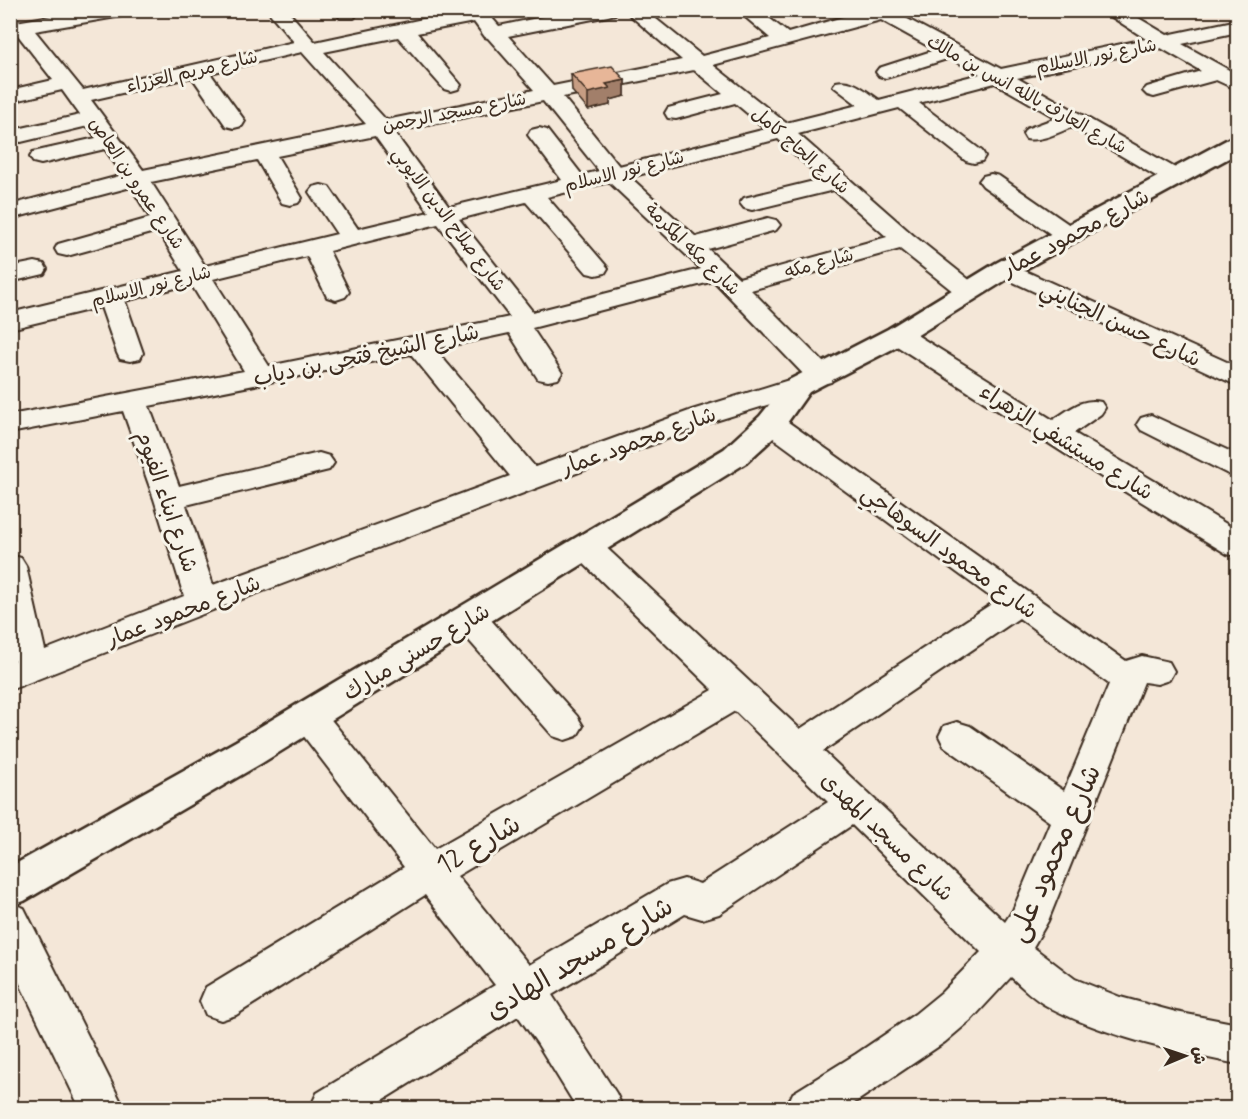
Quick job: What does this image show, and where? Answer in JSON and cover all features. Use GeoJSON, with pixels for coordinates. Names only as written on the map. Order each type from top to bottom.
{"type":"FeatureCollection","features":[{"type":"Feature","properties":{"kind":"street"},"geometry":{"type":"LineString","coordinates":[[16,28],[47,16],[122,10]]}},
{"type":"Feature","properties":{"kind":"street","name":"شارع صلاح الدين الايوبي"},"geometry":{"type":"LineString","coordinates":[[276,10],[380,127],[522,322],[548,373]]}},
{"type":"Feature","properties":{"kind":"street","name":"شارع مريم العزراء"},"geometry":{"type":"LineString","coordinates":[[10,96],[72,90],[197,70],[403,30],[481,20],[608,10]]}},
{"type":"Feature","properties":{"kind":"street","name":"شارع الحاج كامل"},"geometry":{"type":"LineString","coordinates":[[633,10],[782,131],[904,240],[968,291]]}},
{"type":"Feature","properties":{"kind":"street"},"geometry":{"type":"LineString","coordinates":[[746,10],[785,40]]}},
{"type":"Feature","properties":{"kind":"street"},"geometry":{"type":"LineString","coordinates":[[1110,10],[1238,84]]}},
{"type":"Feature","properties":{"kind":"street","name":"شارع مسجد الرحمن"},"geometry":{"type":"LineString","coordinates":[[10,212],[137,178],[697,63],[885,12]]}},
{"type":"Feature","properties":{"kind":"street","name":"شارع العارف بالله انس بن مالك"},"geometry":{"type":"LineString","coordinates":[[885,12],[1176,178]]}},
{"type":"Feature","properties":{"kind":"street","name":"شارع مكه المكرمة"},"geometry":{"type":"LineString","coordinates":[[481,20],[549,94],[614,174],[726,280],[810,381]]}},
{"type":"Feature","properties":{"kind":"street","name":"شارع نور الاسلام"},"geometry":{"type":"LineString","coordinates":[[10,321],[614,174],[998,76],[1166,43],[1238,26]]}},
{"type":"Feature","properties":{"kind":"street","name":"شارع عمرو بن العاص"},"geometry":{"type":"LineString","coordinates":[[16,28],[72,90],[137,178],[261,376]]}},
{"type":"Feature","properties":{"kind":"street"},"geometry":{"type":"LineString","coordinates":[[403,30],[451,85]]}},
{"type":"Feature","properties":{"kind":"street"},"geometry":{"type":"LineString","coordinates":[[886,72],[953,51]]}},
{"type":"Feature","properties":{"kind":"street"},"geometry":{"type":"LineString","coordinates":[[621,57],[639,75]]}},
{"type":"Feature","properties":{"kind":"street"},"geometry":{"type":"LineString","coordinates":[[197,70],[234,121]]}},
{"type":"Feature","properties":{"kind":"street"},"geometry":{"type":"LineString","coordinates":[[1154,91],[1218,73]]}},
{"type":"Feature","properties":{"kind":"street"},"geometry":{"type":"LineString","coordinates":[[843,86],[875,107]]}},
{"type":"Feature","properties":{"kind":"street"},"geometry":{"type":"LineString","coordinates":[[676,112],[738,96]]}},
{"type":"Feature","properties":{"kind":"street"},"geometry":{"type":"LineString","coordinates":[[902,100],[974,156]]}},
{"type":"Feature","properties":{"kind":"street"},"geometry":{"type":"LineString","coordinates":[[21,135],[93,118]]}},
{"type":"Feature","properties":{"kind":"street"},"geometry":{"type":"LineString","coordinates":[[1034,134],[1073,119]]}},
{"type":"Feature","properties":{"kind":"street"},"geometry":{"type":"LineString","coordinates":[[539,135],[576,183]]}},
{"type":"Feature","properties":{"kind":"street"},"geometry":{"type":"LineString","coordinates":[[41,157],[110,141]]}},
{"type":"Feature","properties":{"kind":"street","name":"شارع محمود عمار"},"geometry":{"type":"LineString","coordinates":[[21,673],[202,602],[529,480],[702,416],[810,381],[898,335],[1005,268],[1238,143]]}},
{"type":"Feature","properties":{"kind":"street"},"geometry":{"type":"LineString","coordinates":[[263,152],[290,198]]}},
{"type":"Feature","properties":{"kind":"street"},"geometry":{"type":"LineString","coordinates":[[991,181],[1068,236]]}},
{"type":"Feature","properties":{"kind":"street"},"geometry":{"type":"LineString","coordinates":[[752,203],[839,182]]}},
{"type":"Feature","properties":{"kind":"street"},"geometry":{"type":"LineString","coordinates":[[321,192],[352,238]]}},
{"type":"Feature","properties":{"kind":"street"},"geometry":{"type":"LineString","coordinates":[[531,194],[596,268]]}},
{"type":"Feature","properties":{"kind":"street"},"geometry":{"type":"LineString","coordinates":[[68,249],[164,222]]}},
{"type":"Feature","properties":{"kind":"street"},"geometry":{"type":"LineString","coordinates":[[691,246],[768,225]]}},
{"type":"Feature","properties":{"kind":"street","name":"شارع مكه"},"geometry":{"type":"LineString","coordinates":[[726,280],[904,240]]}},
{"type":"Feature","properties":{"kind":"street"},"geometry":{"type":"LineString","coordinates":[[315,247],[336,292]]}},
{"type":"Feature","properties":{"kind":"street"},"geometry":{"type":"LineString","coordinates":[[10,275],[35,268]]}},
{"type":"Feature","properties":{"kind":"street","name":"شارع حسن الجنايني"},"geometry":{"type":"LineString","coordinates":[[1005,268],[1238,378]]}},
{"type":"Feature","properties":{"kind":"street","name":"شارع الشيخ فتحى بن دياب"},"geometry":{"type":"LineString","coordinates":[[10,424],[261,376],[726,280]]}},
{"type":"Feature","properties":{"kind":"street"},"geometry":{"type":"LineString","coordinates":[[110,296],[130,352]]}},
{"type":"Feature","properties":{"kind":"street","name":"شارع مستشفي الزهراء"},"geometry":{"type":"LineString","coordinates":[[898,335],[1238,546]]}},
{"type":"Feature","properties":{"kind":"street"},"geometry":{"type":"LineString","coordinates":[[417,344],[529,480]]}},
{"type":"Feature","properties":{"kind":"street","name":"شارع حسنى مبارك"},"geometry":{"type":"LineString","coordinates":[[10,888],[308,716],[735,456],[771,423],[810,381]]}},
{"type":"Feature","properties":{"kind":"street","name":"شارع ابناء الفيوم"},"geometry":{"type":"LineString","coordinates":[[133,400],[169,499],[202,602]]}},
{"type":"Feature","properties":{"kind":"street"},"geometry":{"type":"LineString","coordinates":[[1054,433],[1091,408]]}},
{"type":"Feature","properties":{"kind":"street","name":"شارع محمود السوهاجي"},"geometry":{"type":"LineString","coordinates":[[771,423],[1020,601],[1142,676]]}},
{"type":"Feature","properties":{"kind":"street"},"geometry":{"type":"LineString","coordinates":[[1151,424],[1238,467]]}},
{"type":"Feature","properties":{"kind":"street"},"geometry":{"type":"LineString","coordinates":[[169,499],[319,463]]}},
{"type":"Feature","properties":{"kind":"street","name":"شارع مسجد المهدى"},"geometry":{"type":"LineString","coordinates":[[586,547],[1009,952],[1060,992],[1119,1016],[1176,1032],[1238,1044]]}},
{"type":"Feature","properties":{"kind":"street"},"geometry":{"type":"LineString","coordinates":[[10,566],[21,673]]}},
{"type":"Feature","properties":{"kind":"street"},"geometry":{"type":"LineString","coordinates":[[798,749],[1020,601]]}},
{"type":"Feature","properties":{"kind":"street"},"geometry":{"type":"LineString","coordinates":[[470,619],[566,726]]}},
{"type":"Feature","properties":{"kind":"street","name":"شارع محمود على"},"geometry":{"type":"LineString","coordinates":[[808,1108],[888,1060],[945,1019],[1009,952],[1028,921],[1072,817],[1142,676]]}},
{"type":"Feature","properties":{"kind":"street","name":"شارع 12"},"geometry":{"type":"LineString","coordinates":[[221,1001],[431,871],[738,692]]}},
{"type":"Feature","properties":{"kind":"street"},"geometry":{"type":"LineString","coordinates":[[308,716],[524,991],[552,1029],[601,1108]]}},
{"type":"Feature","properties":{"kind":"street"},"geometry":{"type":"LineString","coordinates":[[957,736],[1072,817]]}},
{"type":"Feature","properties":{"kind":"street","name":"شارع مسجد الهادى"},"geometry":{"type":"LineString","coordinates":[[332,1108],[681,896],[705,902],[855,804]]}},
{"type":"Feature","properties":{"kind":"street"},"geometry":{"type":"LineString","coordinates":[[10,920],[102,1108]]}},
{"type":"Feature","properties":{"kind":"building"},"geometry":{"type":"Polygon","coordinates":[[[612,66],[625,80],[606,84],[610,88],[588,93],[571,74],[612,66]]]}}]}
